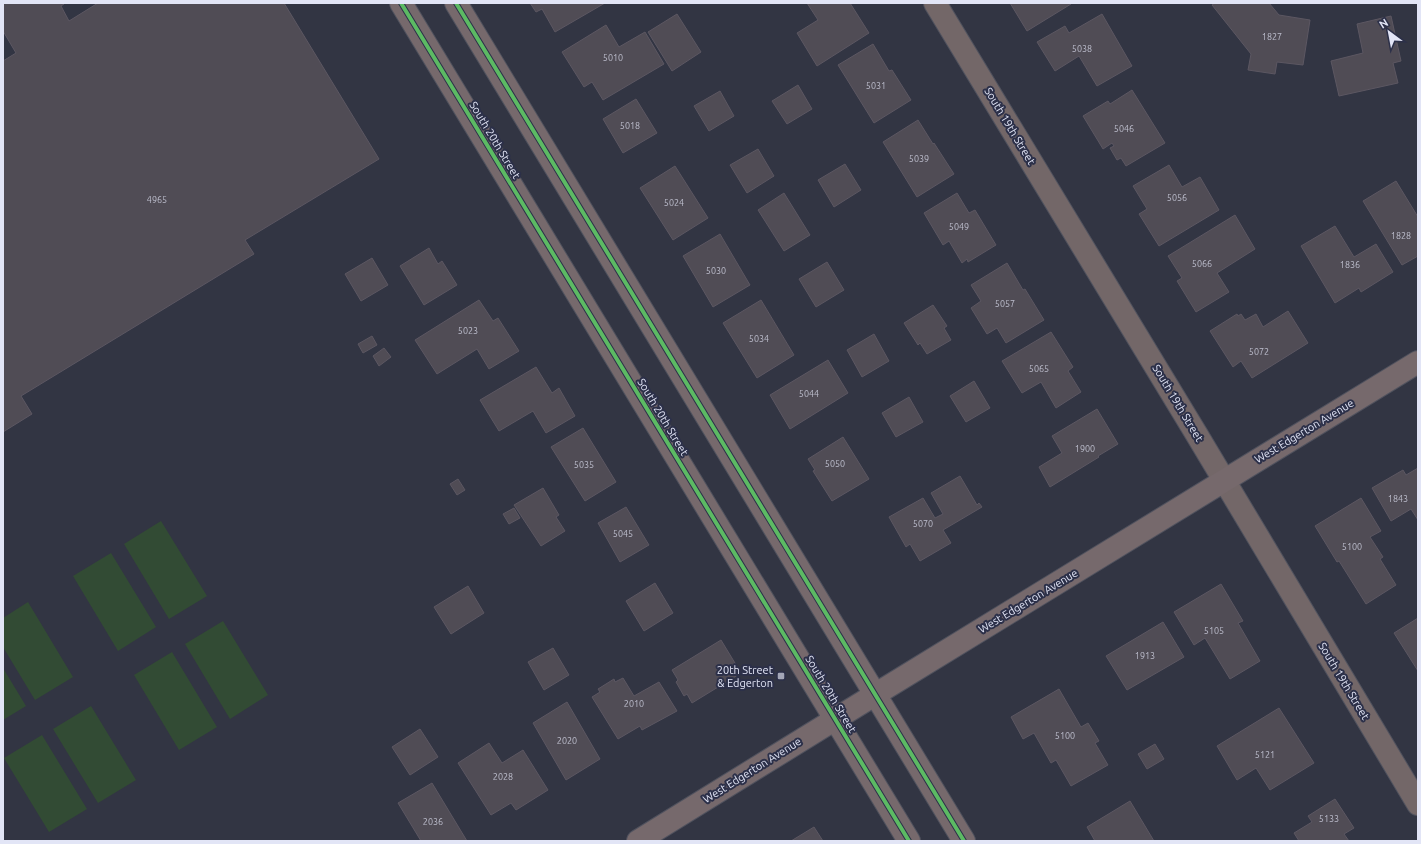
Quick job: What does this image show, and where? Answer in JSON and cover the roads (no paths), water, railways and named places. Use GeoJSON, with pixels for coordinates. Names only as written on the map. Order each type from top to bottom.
{"type":"FeatureCollection","features":[{"type":"Feature","properties":{"kind":"street","name":"South 20th Street"},"geometry":{"type":"LineString","coordinates":[[401,3],[909,841]]}},
{"type":"Feature","properties":{"kind":"street"},"geometry":{"type":"LineString","coordinates":[[456,3],[964,841]]}},
{"type":"Feature","properties":{"kind":"street","name":"South 19th Street"},"geometry":{"type":"LineString","coordinates":[[935,3],[1418,804]]}},
{"type":"Feature","properties":{"kind":"street","name":"West Edgerton Avenue"},"geometry":{"type":"LineString","coordinates":[[638,841],[1418,362]]}},
{"type":"Feature","properties":{"kind":"place","name":"20th Street & Edgerton"},"geometry":{"type":"Point","coordinates":[781,676]}}]}
